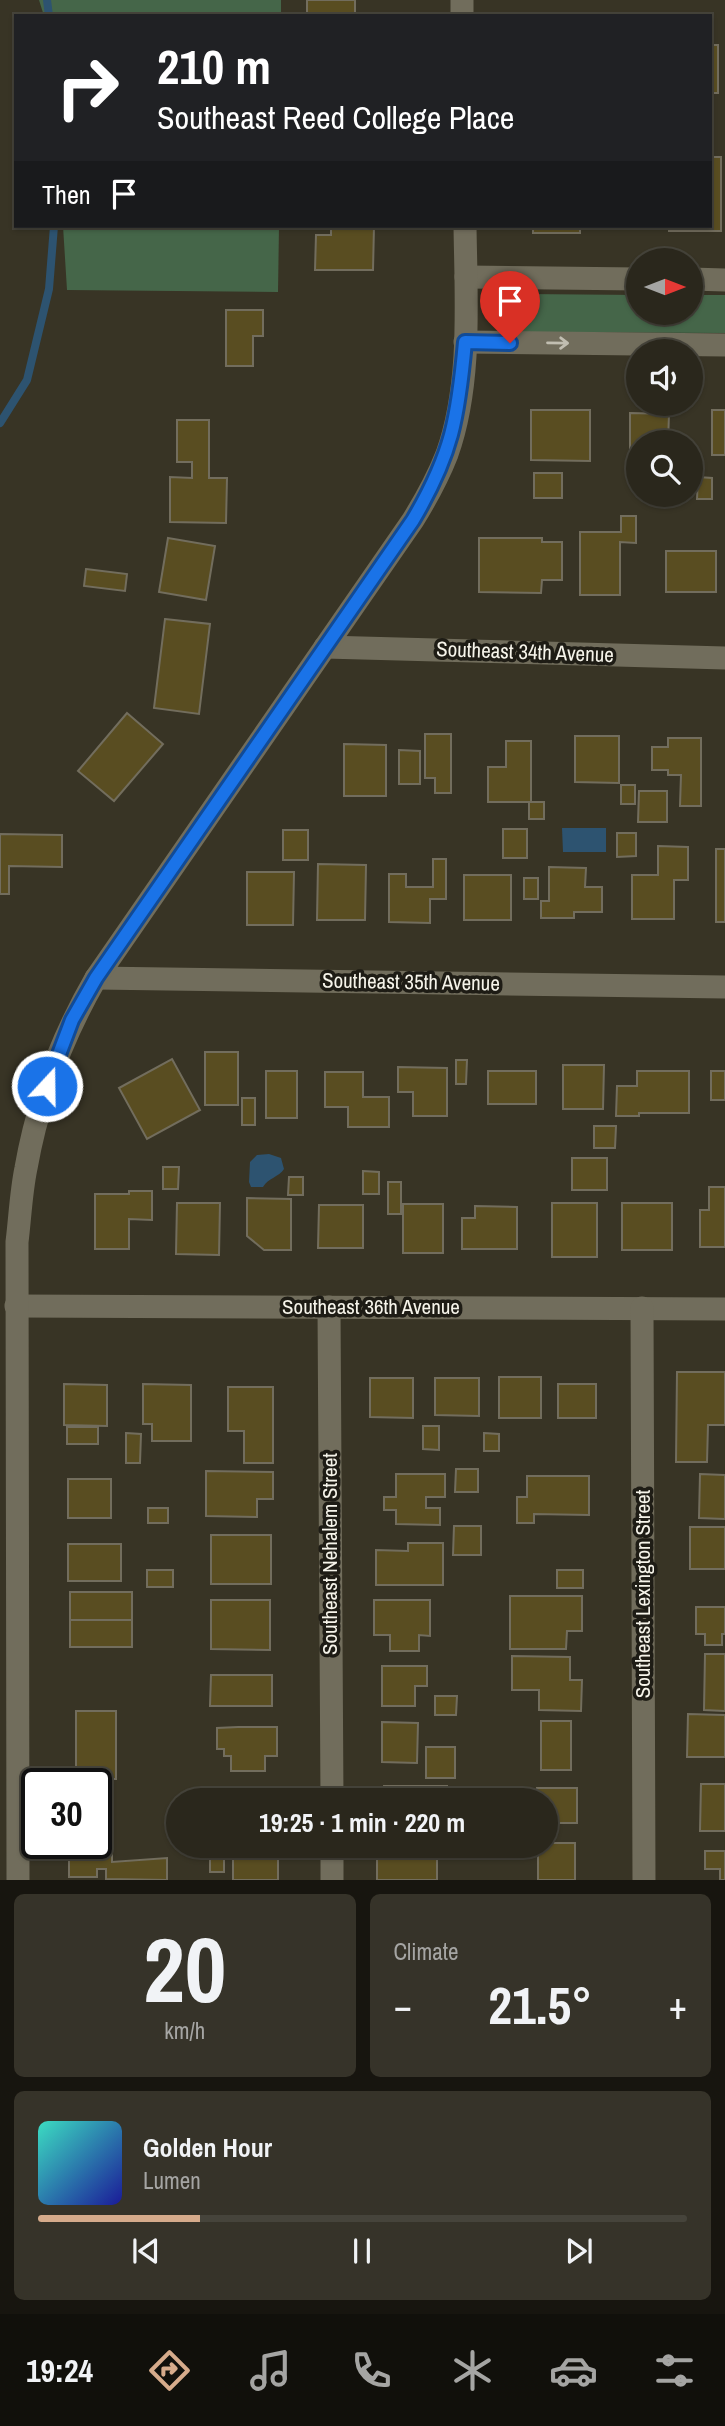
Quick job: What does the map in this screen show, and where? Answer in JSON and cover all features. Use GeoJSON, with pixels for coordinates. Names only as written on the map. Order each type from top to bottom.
{"type":"FeatureCollection","features":[{"type":"Feature","properties":{"kind":"street"},"geometry":{"type":"LineString","coordinates":[[18,1880],[17,1242],[25,1170],[39,1107],[72,1020],[96,978],[413,520],[431,490],[453,433],[458,410],[465,342],[465,228]]}},
{"type":"Feature","properties":{"kind":"street"},"geometry":{"type":"LineString","coordinates":[[466,277],[626,279]]}},
{"type":"Feature","properties":{"kind":"street"},"geometry":{"type":"LineString","coordinates":[[704,279],[725,280]]}},
{"type":"Feature","properties":{"kind":"street"},"geometry":{"type":"LineString","coordinates":[[465,342],[725,345]]}},
{"type":"Feature","properties":{"kind":"street","name":"Southeast 34th Avenue"},"geometry":{"type":"LineString","coordinates":[[325,647],[725,658]]}},
{"type":"Feature","properties":{"kind":"street","name":"Southeast 35th Avenue"},"geometry":{"type":"LineString","coordinates":[[96,978],[725,987]]}},
{"type":"Feature","properties":{"kind":"street","name":"Southeast 36th Avenue"},"geometry":{"type":"LineString","coordinates":[[16,1306],[725,1309]]}},
{"type":"Feature","properties":{"kind":"street","name":"Southeast Nehalem Street"},"geometry":{"type":"LineString","coordinates":[[328,1307],[332,1788]]}},
{"type":"Feature","properties":{"kind":"street","name":"Southeast Lexington Street"},"geometry":{"type":"LineString","coordinates":[[642,1308],[644,1880]]}},
{"type":"Feature","properties":{"kind":"street"},"geometry":{"type":"LineString","coordinates":[[332,1858],[332,1880]]}},
{"type":"Feature","properties":{"kind":"green space"},"geometry":{"type":"Polygon","coordinates":[[[39,0],[281,0],[281,14],[43,14],[39,0]]]}},
{"type":"Feature","properties":{"kind":"green space"},"geometry":{"type":"Polygon","coordinates":[[[63,228],[279,228],[278,292],[67,290],[63,228]]]}},
{"type":"Feature","properties":{"kind":"green space"},"geometry":{"type":"Polygon","coordinates":[[[524,294],[626,295],[626,326],[704,326],[704,295],[725,295],[725,333],[524,332],[517,329],[509,319],[509,307],[517,297],[524,294]]]}},
{"type":"Feature","properties":{"kind":"water"},"geometry":{"type":"Polygon","coordinates":[[[562,828],[606,828],[606,852],[563,852],[562,828]]]}},
{"type":"Feature","properties":{"kind":"water"},"geometry":{"type":"Polygon","coordinates":[[[269,1154],[281,1158],[284,1169],[263,1187],[251,1187],[250,1162],[257,1155],[269,1154]]]}},
{"type":"Feature","properties":{"kind":"building"},"geometry":{"type":"Polygon","coordinates":[[[307,0],[355,0],[355,14],[307,14],[307,0]]]}},
{"type":"Feature","properties":{"kind":"building"},"geometry":{"type":"Polygon","coordinates":[[[712,45],[718,45],[718,93],[712,93],[712,45]]]}},
{"type":"Feature","properties":{"kind":"building"},"geometry":{"type":"Polygon","coordinates":[[[712,157],[721,157],[721,231],[669,231],[669,228],[712,228],[712,157]]]}},
{"type":"Feature","properties":{"kind":"building"},"geometry":{"type":"Polygon","coordinates":[[[331,228],[374,228],[373,270],[315,270],[316,235],[331,235],[331,228]]]}},
{"type":"Feature","properties":{"kind":"building"},"geometry":{"type":"Polygon","coordinates":[[[533,228],[580,228],[580,233],[533,233],[533,228]]]}},
{"type":"Feature","properties":{"kind":"building"},"geometry":{"type":"Polygon","coordinates":[[[226,310],[263,310],[263,336],[253,336],[253,366],[226,366],[226,310]]]}},
{"type":"Feature","properties":{"kind":"building"},"geometry":{"type":"Polygon","coordinates":[[[531,410],[590,410],[590,461],[531,460],[531,410]]]}},
{"type":"Feature","properties":{"kind":"building"},"geometry":{"type":"Polygon","coordinates":[[[712,410],[725,410],[725,455],[712,455],[712,410]]]}},
{"type":"Feature","properties":{"kind":"building"},"geometry":{"type":"Polygon","coordinates":[[[630,416],[669,416],[668,430],[630,430],[630,416]]]}},
{"type":"Feature","properties":{"kind":"building"},"geometry":{"type":"Polygon","coordinates":[[[177,420],[209,420],[209,478],[227,478],[226,523],[170,522],[170,477],[192,478],[192,462],[177,462],[177,420]]]}},
{"type":"Feature","properties":{"kind":"building"},"geometry":{"type":"Polygon","coordinates":[[[534,473],[562,473],[562,498],[534,498],[534,473]]]}},
{"type":"Feature","properties":{"kind":"building"},"geometry":{"type":"Polygon","coordinates":[[[703,477],[712,478],[712,499],[703,499],[703,477]]]}},
{"type":"Feature","properties":{"kind":"building"},"geometry":{"type":"Polygon","coordinates":[[[621,516],[636,516],[636,543],[620,542],[620,595],[580,595],[580,532],[621,532],[621,516]]]}},
{"type":"Feature","properties":{"kind":"building"},"geometry":{"type":"Polygon","coordinates":[[[168,538],[215,546],[206,600],[159,592],[168,538]]]}},
{"type":"Feature","properties":{"kind":"building"},"geometry":{"type":"Polygon","coordinates":[[[479,538],[542,538],[542,542],[562,542],[562,580],[542,580],[541,593],[479,592],[479,538]]]}},
{"type":"Feature","properties":{"kind":"building"},"geometry":{"type":"Polygon","coordinates":[[[666,551],[716,551],[716,592],[666,592],[666,551]]]}},
{"type":"Feature","properties":{"kind":"building"},"geometry":{"type":"Polygon","coordinates":[[[86,569],[127,574],[125,591],[84,586],[86,569]]]}},
{"type":"Feature","properties":{"kind":"building"},"geometry":{"type":"Polygon","coordinates":[[[165,619],[210,624],[199,714],[154,708],[165,619]]]}},
{"type":"Feature","properties":{"kind":"building"},"geometry":{"type":"Polygon","coordinates":[[[127,713],[163,744],[114,801],[78,771],[127,713]]]}},
{"type":"Feature","properties":{"kind":"building"},"geometry":{"type":"Polygon","coordinates":[[[425,734],[451,734],[451,793],[435,793],[435,778],[425,778],[425,734]]]}},
{"type":"Feature","properties":{"kind":"building"},"geometry":{"type":"Polygon","coordinates":[[[575,736],[619,736],[619,783],[575,782],[575,736]]]}},
{"type":"Feature","properties":{"kind":"building"},"geometry":{"type":"Polygon","coordinates":[[[668,738],[701,738],[701,806],[680,806],[681,775],[668,775],[668,770],[652,770],[652,747],[668,747],[668,738]]]}},
{"type":"Feature","properties":{"kind":"building"},"geometry":{"type":"Polygon","coordinates":[[[506,741],[531,741],[531,802],[488,802],[488,767],[506,767],[506,741]]]}},
{"type":"Feature","properties":{"kind":"building"},"geometry":{"type":"Polygon","coordinates":[[[344,744],[386,745],[386,796],[344,796],[344,744]]]}},
{"type":"Feature","properties":{"kind":"building"},"geometry":{"type":"Polygon","coordinates":[[[399,750],[420,751],[420,784],[399,784],[399,750]]]}},
{"type":"Feature","properties":{"kind":"building"},"geometry":{"type":"Polygon","coordinates":[[[621,785],[635,785],[635,804],[621,804],[621,785]]]}},
{"type":"Feature","properties":{"kind":"building"},"geometry":{"type":"Polygon","coordinates":[[[639,791],[667,791],[667,822],[638,822],[639,791]]]}},
{"type":"Feature","properties":{"kind":"building"},"geometry":{"type":"Polygon","coordinates":[[[529,802],[544,802],[544,819],[529,819],[529,802]]]}},
{"type":"Feature","properties":{"kind":"building"},"geometry":{"type":"Polygon","coordinates":[[[503,829],[527,829],[527,858],[503,858],[503,829]]]}},
{"type":"Feature","properties":{"kind":"building"},"geometry":{"type":"Polygon","coordinates":[[[283,830],[308,830],[308,860],[283,860],[283,830]]]}},
{"type":"Feature","properties":{"kind":"building"},"geometry":{"type":"Polygon","coordinates":[[[617,833],[636,833],[636,856],[617,857],[617,833]]]}},
{"type":"Feature","properties":{"kind":"building"},"geometry":{"type":"Polygon","coordinates":[[[0,834],[62,835],[62,867],[9,866],[9,894],[0,894],[0,834]]]}},
{"type":"Feature","properties":{"kind":"building"},"geometry":{"type":"Polygon","coordinates":[[[658,846],[688,847],[688,880],[674,880],[674,919],[632,919],[632,875],[658,875],[658,846]]]}},
{"type":"Feature","properties":{"kind":"building"},"geometry":{"type":"Polygon","coordinates":[[[716,849],[725,849],[725,922],[716,922],[716,849]]]}},
{"type":"Feature","properties":{"kind":"building"},"geometry":{"type":"Polygon","coordinates":[[[433,859],[446,859],[446,899],[430,899],[430,923],[389,922],[389,874],[406,874],[406,887],[433,887],[433,859]]]}},
{"type":"Feature","properties":{"kind":"building"},"geometry":{"type":"Polygon","coordinates":[[[318,864],[366,865],[365,920],[317,920],[318,864]]]}},
{"type":"Feature","properties":{"kind":"building"},"geometry":{"type":"Polygon","coordinates":[[[549,867],[586,868],[585,887],[602,887],[602,912],[574,912],[574,918],[541,918],[541,901],[549,901],[549,867]]]}},
{"type":"Feature","properties":{"kind":"building"},"geometry":{"type":"Polygon","coordinates":[[[247,872],[294,872],[293,925],[247,925],[247,872]]]}},
{"type":"Feature","properties":{"kind":"building"},"geometry":{"type":"Polygon","coordinates":[[[464,875],[511,875],[511,920],[464,920],[464,875]]]}},
{"type":"Feature","properties":{"kind":"building"},"geometry":{"type":"Polygon","coordinates":[[[524,878],[538,878],[538,899],[524,899],[524,878]]]}},
{"type":"Feature","properties":{"kind":"building"},"geometry":{"type":"Polygon","coordinates":[[[205,1052],[238,1052],[238,1105],[205,1105],[205,1052]]]}},
{"type":"Feature","properties":{"kind":"building"},"geometry":{"type":"Polygon","coordinates":[[[172,1059],[200,1110],[147,1139],[119,1088],[172,1059]]]}},
{"type":"Feature","properties":{"kind":"building"},"geometry":{"type":"Polygon","coordinates":[[[456,1060],[467,1060],[466,1084],[456,1084],[456,1060]]]}},
{"type":"Feature","properties":{"kind":"building"},"geometry":{"type":"Polygon","coordinates":[[[563,1065],[604,1065],[603,1109],[563,1109],[563,1065]]]}},
{"type":"Feature","properties":{"kind":"building"},"geometry":{"type":"Polygon","coordinates":[[[398,1067],[447,1068],[447,1116],[413,1116],[413,1092],[398,1092],[398,1067]]]}},
{"type":"Feature","properties":{"kind":"building"},"geometry":{"type":"Polygon","coordinates":[[[266,1071],[297,1071],[297,1118],[266,1118],[266,1071]]]}},
{"type":"Feature","properties":{"kind":"building"},"geometry":{"type":"Polygon","coordinates":[[[488,1071],[536,1071],[536,1104],[488,1104],[488,1071]]]}},
{"type":"Feature","properties":{"kind":"building"},"geometry":{"type":"Polygon","coordinates":[[[637,1071],[689,1071],[689,1113],[616,1116],[617,1086],[637,1086],[637,1071]]]}},
{"type":"Feature","properties":{"kind":"building"},"geometry":{"type":"Polygon","coordinates":[[[711,1071],[725,1071],[725,1100],[711,1100],[711,1071]]]}},
{"type":"Feature","properties":{"kind":"building"},"geometry":{"type":"Polygon","coordinates":[[[325,1072],[363,1072],[363,1097],[389,1097],[389,1127],[348,1127],[348,1107],[325,1107],[325,1072]]]}},
{"type":"Feature","properties":{"kind":"building"},"geometry":{"type":"Polygon","coordinates":[[[242,1098],[255,1098],[255,1125],[242,1125],[242,1098]]]}},
{"type":"Feature","properties":{"kind":"building"},"geometry":{"type":"Polygon","coordinates":[[[594,1126],[616,1126],[615,1148],[594,1148],[594,1126]]]}},
{"type":"Feature","properties":{"kind":"building"},"geometry":{"type":"Polygon","coordinates":[[[572,1158],[607,1158],[607,1190],[572,1190],[572,1158]]]}},
{"type":"Feature","properties":{"kind":"building"},"geometry":{"type":"Polygon","coordinates":[[[163,1167],[179,1167],[178,1189],[163,1189],[163,1167]]]}},
{"type":"Feature","properties":{"kind":"building"},"geometry":{"type":"Polygon","coordinates":[[[363,1171],[379,1172],[379,1194],[363,1194],[363,1171]]]}},
{"type":"Feature","properties":{"kind":"building"},"geometry":{"type":"Polygon","coordinates":[[[289,1177],[303,1177],[303,1195],[288,1195],[289,1177]]]}},
{"type":"Feature","properties":{"kind":"building"},"geometry":{"type":"Polygon","coordinates":[[[388,1182],[401,1182],[401,1214],[388,1214],[388,1182]]]}},
{"type":"Feature","properties":{"kind":"building"},"geometry":{"type":"Polygon","coordinates":[[[709,1187],[725,1187],[725,1247],[700,1247],[700,1210],[709,1210],[709,1187]]]}},
{"type":"Feature","properties":{"kind":"building"},"geometry":{"type":"Polygon","coordinates":[[[129,1191],[152,1191],[152,1220],[129,1219],[129,1249],[95,1249],[95,1194],[129,1194],[129,1191]]]}},
{"type":"Feature","properties":{"kind":"building"},"geometry":{"type":"Polygon","coordinates":[[[247,1198],[291,1199],[291,1250],[264,1250],[247,1236],[247,1198]]]}},
{"type":"Feature","properties":{"kind":"building"},"geometry":{"type":"Polygon","coordinates":[[[177,1203],[220,1203],[219,1255],[176,1254],[177,1203]]]}},
{"type":"Feature","properties":{"kind":"building"},"geometry":{"type":"Polygon","coordinates":[[[552,1203],[597,1203],[597,1257],[552,1257],[552,1203]]]}},
{"type":"Feature","properties":{"kind":"building"},"geometry":{"type":"Polygon","coordinates":[[[622,1203],[672,1203],[672,1250],[622,1250],[622,1203]]]}},
{"type":"Feature","properties":{"kind":"building"},"geometry":{"type":"Polygon","coordinates":[[[403,1204],[443,1204],[443,1253],[403,1253],[403,1204]]]}},
{"type":"Feature","properties":{"kind":"building"},"geometry":{"type":"Polygon","coordinates":[[[319,1205],[363,1205],[363,1248],[318,1248],[319,1205]]]}},
{"type":"Feature","properties":{"kind":"building"},"geometry":{"type":"Polygon","coordinates":[[[475,1206],[517,1207],[517,1249],[462,1249],[462,1218],[475,1218],[475,1206]]]}},
{"type":"Feature","properties":{"kind":"building"},"geometry":{"type":"Polygon","coordinates":[[[677,1372],[725,1372],[725,1425],[708,1425],[707,1462],[676,1462],[677,1372]]]}},
{"type":"Feature","properties":{"kind":"building"},"geometry":{"type":"Polygon","coordinates":[[[499,1377],[541,1377],[541,1418],[499,1418],[499,1377]]]}},
{"type":"Feature","properties":{"kind":"building"},"geometry":{"type":"Polygon","coordinates":[[[370,1378],[413,1378],[413,1418],[370,1417],[370,1378]]]}},
{"type":"Feature","properties":{"kind":"building"},"geometry":{"type":"Polygon","coordinates":[[[435,1378],[479,1378],[479,1416],[435,1415],[435,1378]]]}},
{"type":"Feature","properties":{"kind":"building"},"geometry":{"type":"Polygon","coordinates":[[[64,1384],[107,1385],[107,1426],[64,1425],[64,1384]]]}},
{"type":"Feature","properties":{"kind":"building"},"geometry":{"type":"Polygon","coordinates":[[[143,1384],[191,1385],[191,1441],[152,1441],[152,1424],[143,1424],[143,1384]]]}},
{"type":"Feature","properties":{"kind":"building"},"geometry":{"type":"Polygon","coordinates":[[[558,1384],[596,1384],[596,1418],[558,1418],[558,1384]]]}},
{"type":"Feature","properties":{"kind":"building"},"geometry":{"type":"Polygon","coordinates":[[[228,1387],[273,1387],[273,1463],[244,1463],[244,1431],[228,1431],[228,1387]]]}},
{"type":"Feature","properties":{"kind":"building"},"geometry":{"type":"Polygon","coordinates":[[[423,1426],[439,1426],[439,1450],[423,1449],[423,1426]]]}},
{"type":"Feature","properties":{"kind":"building"},"geometry":{"type":"Polygon","coordinates":[[[67,1427],[98,1427],[98,1444],[67,1444],[67,1427]]]}},
{"type":"Feature","properties":{"kind":"building"},"geometry":{"type":"Polygon","coordinates":[[[126,1433],[141,1434],[140,1463],[126,1463],[126,1433]]]}},
{"type":"Feature","properties":{"kind":"building"},"geometry":{"type":"Polygon","coordinates":[[[484,1433],[499,1434],[499,1451],[484,1451],[484,1433]]]}},
{"type":"Feature","properties":{"kind":"building"},"geometry":{"type":"Polygon","coordinates":[[[456,1469],[478,1469],[478,1492],[455,1492],[456,1469]]]}},
{"type":"Feature","properties":{"kind":"building"},"geometry":{"type":"Polygon","coordinates":[[[206,1471],[273,1472],[273,1499],[257,1499],[257,1517],[206,1516],[206,1471]]]}},
{"type":"Feature","properties":{"kind":"building"},"geometry":{"type":"Polygon","coordinates":[[[396,1474],[445,1474],[445,1497],[426,1497],[426,1508],[440,1508],[440,1525],[396,1524],[396,1510],[384,1510],[384,1497],[396,1497],[396,1474]]]}},
{"type":"Feature","properties":{"kind":"building"},"geometry":{"type":"Polygon","coordinates":[[[700,1474],[725,1475],[725,1519],[699,1518],[700,1474]]]}},
{"type":"Feature","properties":{"kind":"building"},"geometry":{"type":"Polygon","coordinates":[[[527,1476],[589,1476],[589,1515],[534,1514],[534,1523],[517,1523],[517,1497],[527,1497],[527,1476]]]}},
{"type":"Feature","properties":{"kind":"building"},"geometry":{"type":"Polygon","coordinates":[[[68,1479],[111,1479],[111,1518],[68,1518],[68,1479]]]}},
{"type":"Feature","properties":{"kind":"building"},"geometry":{"type":"Polygon","coordinates":[[[148,1508],[168,1508],[168,1523],[148,1523],[148,1508]]]}},
{"type":"Feature","properties":{"kind":"building"},"geometry":{"type":"Polygon","coordinates":[[[454,1526],[481,1526],[481,1555],[453,1555],[454,1526]]]}},
{"type":"Feature","properties":{"kind":"building"},"geometry":{"type":"Polygon","coordinates":[[[690,1527],[725,1527],[725,1569],[690,1569],[690,1527]]]}},
{"type":"Feature","properties":{"kind":"building"},"geometry":{"type":"Polygon","coordinates":[[[211,1535],[271,1535],[271,1584],[211,1584],[211,1535]]]}},
{"type":"Feature","properties":{"kind":"building"},"geometry":{"type":"Polygon","coordinates":[[[408,1543],[443,1543],[443,1585],[376,1585],[376,1550],[408,1551],[408,1543]]]}},
{"type":"Feature","properties":{"kind":"building"},"geometry":{"type":"Polygon","coordinates":[[[68,1544],[121,1544],[121,1581],[68,1581],[68,1544]]]}},
{"type":"Feature","properties":{"kind":"building"},"geometry":{"type":"Polygon","coordinates":[[[147,1570],[173,1570],[173,1587],[147,1587],[147,1570]]]}},
{"type":"Feature","properties":{"kind":"building"},"geometry":{"type":"Polygon","coordinates":[[[557,1570],[583,1570],[583,1588],[557,1588],[557,1570]]]}},
{"type":"Feature","properties":{"kind":"building"},"geometry":{"type":"Polygon","coordinates":[[[70,1592],[132,1592],[132,1620],[70,1620],[70,1592]]]}},
{"type":"Feature","properties":{"kind":"building"},"geometry":{"type":"Polygon","coordinates":[[[510,1596],[582,1596],[582,1631],[567,1631],[566,1649],[510,1649],[510,1596]]]}},
{"type":"Feature","properties":{"kind":"building"},"geometry":{"type":"Polygon","coordinates":[[[211,1600],[270,1600],[270,1650],[211,1649],[211,1600]]]}},
{"type":"Feature","properties":{"kind":"building"},"geometry":{"type":"Polygon","coordinates":[[[374,1600],[430,1600],[430,1636],[419,1635],[419,1651],[390,1651],[390,1635],[374,1635],[374,1600]]]}},
{"type":"Feature","properties":{"kind":"building"},"geometry":{"type":"Polygon","coordinates":[[[696,1607],[725,1607],[725,1634],[722,1634],[722,1645],[705,1645],[705,1634],[696,1634],[696,1607]]]}},
{"type":"Feature","properties":{"kind":"building"},"geometry":{"type":"Polygon","coordinates":[[[70,1620],[132,1620],[132,1647],[70,1647],[70,1620]]]}},
{"type":"Feature","properties":{"kind":"building"},"geometry":{"type":"Polygon","coordinates":[[[705,1654],[725,1654],[725,1711],[704,1710],[705,1654]]]}},
{"type":"Feature","properties":{"kind":"building"},"geometry":{"type":"Polygon","coordinates":[[[512,1656],[570,1657],[570,1680],[582,1680],[581,1711],[539,1710],[539,1690],[512,1690],[512,1656]]]}},
{"type":"Feature","properties":{"kind":"building"},"geometry":{"type":"Polygon","coordinates":[[[382,1666],[427,1666],[427,1686],[415,1686],[415,1706],[382,1706],[382,1666]]]}},
{"type":"Feature","properties":{"kind":"building"},"geometry":{"type":"Polygon","coordinates":[[[211,1675],[272,1675],[272,1706],[210,1706],[211,1675]]]}},
{"type":"Feature","properties":{"kind":"building"},"geometry":{"type":"Polygon","coordinates":[[[435,1696],[457,1696],[456,1715],[435,1715],[435,1696]]]}},
{"type":"Feature","properties":{"kind":"building"},"geometry":{"type":"Polygon","coordinates":[[[76,1711],[116,1711],[116,1779],[112,1779],[112,1768],[76,1768],[76,1711]]]}},
{"type":"Feature","properties":{"kind":"building"},"geometry":{"type":"Polygon","coordinates":[[[688,1714],[725,1715],[725,1757],[687,1757],[688,1714]]]}},
{"type":"Feature","properties":{"kind":"building"},"geometry":{"type":"Polygon","coordinates":[[[541,1721],[571,1721],[571,1770],[541,1770],[541,1721]]]}},
{"type":"Feature","properties":{"kind":"building"},"geometry":{"type":"Polygon","coordinates":[[[382,1722],[418,1723],[417,1763],[382,1762],[382,1722]]]}},
{"type":"Feature","properties":{"kind":"building"},"geometry":{"type":"Polygon","coordinates":[[[277,1727],[277,1756],[265,1756],[265,1771],[231,1771],[231,1756],[224,1756],[224,1749],[217,1749],[217,1728],[277,1727]]]}},
{"type":"Feature","properties":{"kind":"building"},"geometry":{"type":"Polygon","coordinates":[[[426,1747],[455,1747],[455,1778],[426,1778],[426,1747]]]}},
{"type":"Feature","properties":{"kind":"building"},"geometry":{"type":"Polygon","coordinates":[[[701,1784],[725,1784],[725,1831],[700,1831],[701,1784]]]}},
{"type":"Feature","properties":{"kind":"building"},"geometry":{"type":"Polygon","coordinates":[[[384,1786],[447,1786],[447,1788],[384,1786]]]}},
{"type":"Feature","properties":{"kind":"building"},"geometry":{"type":"Polygon","coordinates":[[[558,1788],[577,1788],[577,1823],[558,1823],[558,1788]]]}},
{"type":"Feature","properties":{"kind":"building"},"geometry":{"type":"Polygon","coordinates":[[[558,1843],[575,1843],[575,1880],[538,1880],[538,1858],[558,1858],[558,1843]]]}},
{"type":"Feature","properties":{"kind":"building"},"geometry":{"type":"Polygon","coordinates":[[[705,1851],[725,1851],[725,1880],[720,1880],[720,1869],[705,1869],[705,1851]]]}},
{"type":"Feature","properties":{"kind":"building"},"geometry":{"type":"Polygon","coordinates":[[[167,1858],[167,1880],[106,1879],[106,1869],[97,1869],[97,1877],[69,1877],[69,1859],[112,1859],[112,1862],[167,1858]]]}},
{"type":"Feature","properties":{"kind":"building"},"geometry":{"type":"Polygon","coordinates":[[[210,1858],[224,1858],[224,1872],[210,1872],[210,1858]]]}},
{"type":"Feature","properties":{"kind":"building"},"geometry":{"type":"Polygon","coordinates":[[[233,1858],[278,1858],[278,1880],[233,1880],[233,1858]]]}},
{"type":"Feature","properties":{"kind":"building"},"geometry":{"type":"Polygon","coordinates":[[[377,1859],[437,1859],[437,1880],[377,1880],[377,1859]]]}},
{"type":"Feature","properties":{"kind":"waterway"},"geometry":{"type":"LineString","coordinates":[[47,0],[49,14]]}},
{"type":"Feature","properties":{"kind":"waterway"},"geometry":{"type":"LineString","coordinates":[[0,423],[27,380],[49,289],[54,228]]}},
{"type":"Feature","properties":{"kind":"route"},"geometry":{"type":"LineString","coordinates":[[47,1086],[72,1020],[96,978],[413,520],[431,490],[453,433],[465,342],[510,343]]}}]}
